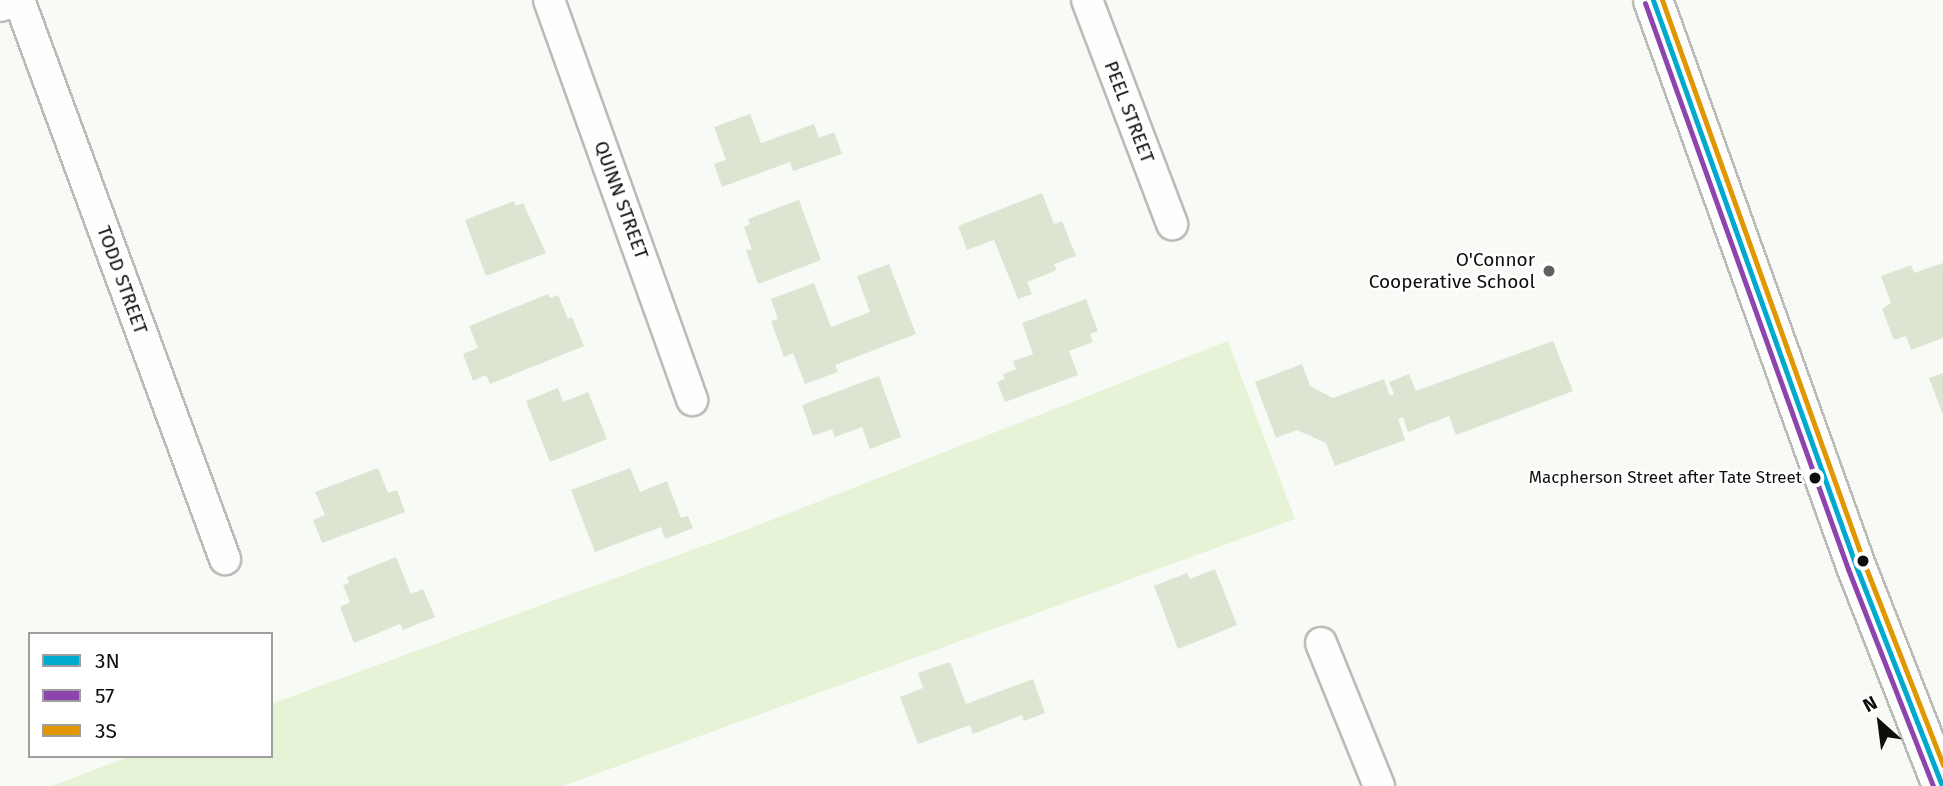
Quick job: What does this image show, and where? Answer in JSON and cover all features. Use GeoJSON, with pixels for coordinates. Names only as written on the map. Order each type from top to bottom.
{"type":"FeatureCollection","features":[{"type":"Feature","properties":{"kind":"street","name":"TODD STREET"},"geometry":{"type":"LineString","coordinates":[[19,0],[225,559]]}},
{"type":"Feature","properties":{"kind":"street","name":"QUINN STREET"},"geometry":{"type":"LineString","coordinates":[[550,0],[692,401]]}},
{"type":"Feature","properties":{"kind":"street","name":"PEEL STREET"},"geometry":{"type":"LineString","coordinates":[[1087,0],[1172,224]]}},
{"type":"Feature","properties":{"kind":"street"},"geometry":{"type":"LineString","coordinates":[[1653,0],[1856,566],[1942,786]]}},
{"type":"Feature","properties":{"kind":"street"},"geometry":{"type":"LineString","coordinates":[[1321,643],[1379,786]]}},
{"type":"Feature","properties":{"kind":"green space"},"geometry":{"type":"Polygon","coordinates":[[[1228,341],[1295,519],[563,786],[52,786],[126,758],[273,758],[273,703],[733,535],[1228,341]]]}},
{"type":"Feature","properties":{"kind":"building"},"geometry":{"type":"Polygon","coordinates":[[[750,114],[761,143],[814,124],[819,138],[834,132],[842,154],[793,171],[790,162],[722,187],[714,164],[726,160],[714,127],[750,114]]]}},
{"type":"Feature","properties":{"kind":"building"},"geometry":{"type":"Polygon","coordinates":[[[1042,193],[1054,224],[1062,221],[1076,256],[1054,264],[1057,270],[1027,282],[1032,294],[1018,299],[994,240],[967,250],[958,226],[1042,193]]]}},
{"type":"Feature","properties":{"kind":"building"},"geometry":{"type":"Polygon","coordinates":[[[799,200],[821,260],[758,284],[746,250],[752,250],[744,227],[750,224],[748,219],[799,200]]]}},
{"type":"Feature","properties":{"kind":"building"},"geometry":{"type":"Polygon","coordinates":[[[514,201],[516,206],[523,203],[546,253],[486,276],[465,220],[514,201]]]}},
{"type":"Feature","properties":{"kind":"building"},"geometry":{"type":"Polygon","coordinates":[[[1943,263],[1943,338],[1911,350],[1906,336],[1894,340],[1882,309],[1891,303],[1881,276],[1911,265],[1914,273],[1943,263]]]}},
{"type":"Feature","properties":{"kind":"building"},"geometry":{"type":"Polygon","coordinates":[[[889,264],[916,334],[835,365],[838,372],[805,384],[793,353],[784,357],[771,321],[778,319],[771,299],[814,283],[831,327],[870,312],[857,276],[889,264]]]}},
{"type":"Feature","properties":{"kind":"building"},"geometry":{"type":"Polygon","coordinates":[[[548,294],[550,298],[558,295],[568,319],[572,317],[584,346],[490,384],[486,375],[473,381],[463,354],[478,348],[469,326],[548,294]]]}},
{"type":"Feature","properties":{"kind":"building"},"geometry":{"type":"Polygon","coordinates":[[[1086,299],[1098,331],[1090,334],[1093,342],[1069,351],[1078,375],[1005,402],[997,382],[1005,379],[1003,374],[1016,369],[1013,361],[1033,354],[1022,323],[1086,299]]]}},
{"type":"Feature","properties":{"kind":"building"},"geometry":{"type":"Polygon","coordinates":[[[1553,341],[1573,391],[1456,435],[1449,416],[1408,432],[1403,417],[1398,419],[1405,440],[1335,466],[1326,443],[1297,430],[1276,438],[1255,382],[1302,364],[1310,386],[1333,398],[1384,379],[1390,396],[1394,394],[1389,382],[1409,374],[1416,391],[1553,341]]]}},
{"type":"Feature","properties":{"kind":"building"},"geometry":{"type":"Polygon","coordinates":[[[1943,373],[1943,415],[1929,378],[1943,373]]]}},
{"type":"Feature","properties":{"kind":"building"},"geometry":{"type":"Polygon","coordinates":[[[879,376],[901,437],[870,449],[862,427],[835,437],[832,429],[813,436],[802,405],[879,376]]]}},
{"type":"Feature","properties":{"kind":"building"},"geometry":{"type":"Polygon","coordinates":[[[558,388],[563,402],[588,392],[607,439],[550,462],[526,401],[558,388]]]}},
{"type":"Feature","properties":{"kind":"building"},"geometry":{"type":"Polygon","coordinates":[[[378,468],[388,493],[397,490],[405,512],[322,543],[313,520],[325,515],[315,492],[378,468]]]}},
{"type":"Feature","properties":{"kind":"building"},"geometry":{"type":"Polygon","coordinates":[[[630,468],[640,492],[667,481],[681,518],[688,516],[693,528],[665,539],[661,527],[595,552],[571,490],[630,468]]]}},
{"type":"Feature","properties":{"kind":"building"},"geometry":{"type":"Polygon","coordinates":[[[396,557],[411,594],[423,589],[435,617],[403,630],[400,624],[354,643],[340,607],[350,602],[343,585],[349,583],[347,577],[396,557]]]}},
{"type":"Feature","properties":{"kind":"building"},"geometry":{"type":"Polygon","coordinates":[[[1215,569],[1237,625],[1178,649],[1154,586],[1187,573],[1190,579],[1215,569]]]}},
{"type":"Feature","properties":{"kind":"building"},"geometry":{"type":"Polygon","coordinates":[[[950,662],[966,704],[1033,679],[1045,713],[1024,721],[1022,715],[973,734],[970,725],[918,744],[900,697],[923,688],[918,673],[950,662]]]}},
{"type":"Feature","properties":{"kind":"transit line","name":"3N"},"geometry":{"type":"LineString","coordinates":[[1653,0],[1856,566],[1942,786]]}},
{"type":"Feature","properties":{"kind":"transit line","name":"3S"},"geometry":{"type":"LineString","coordinates":[[1662,0],[1864,563],[1943,765]]}},
{"type":"Feature","properties":{"kind":"transit line","name":"57"},"geometry":{"type":"LineString","coordinates":[[1645,3],[1848,569],[1933,786]]}},
{"type":"Feature","properties":{"kind":"place","name":"O'Connor Cooperative School"},"geometry":{"type":"Point","coordinates":[1549,271]}},
{"type":"Feature","properties":{"kind":"place","name":"Macpherson Street after Tate Street"},"geometry":{"type":"Point","coordinates":[1815,478]}}]}
